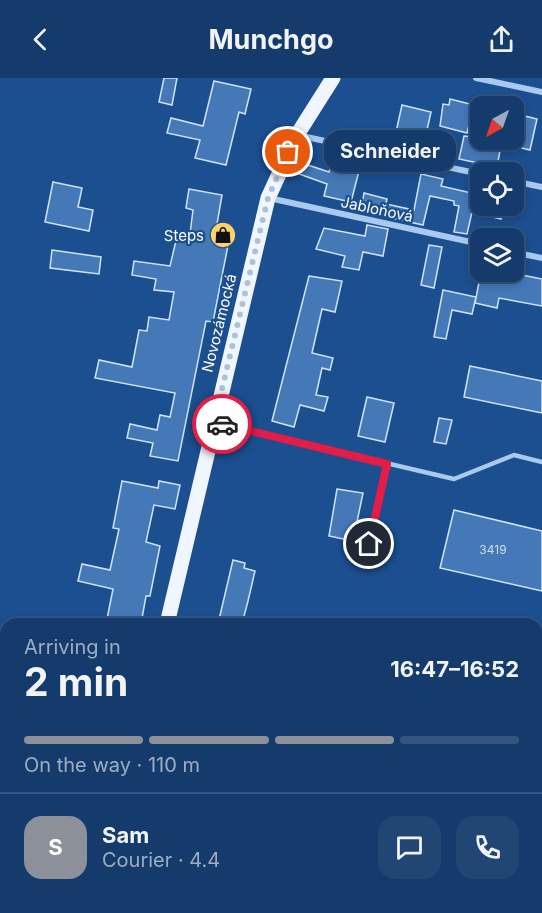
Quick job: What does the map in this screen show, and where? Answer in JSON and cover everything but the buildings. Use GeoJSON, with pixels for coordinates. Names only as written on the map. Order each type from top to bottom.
{"type":"FeatureCollection","features":[{"type":"Feature","properties":{"kind":"main road","name":"Novozámocká"},"geometry":{"type":"LineString","coordinates":[[168,618],[268,198],[297,135],[333,78]]}},
{"type":"Feature","properties":{"kind":"street"},"geometry":{"type":"LineString","coordinates":[[476,78],[542,92]]}},
{"type":"Feature","properties":{"kind":"street"},"geometry":{"type":"LineString","coordinates":[[297,135],[470,172]]}},
{"type":"Feature","properties":{"kind":"street"},"geometry":{"type":"LineString","coordinates":[[524,183],[542,187]]}},
{"type":"Feature","properties":{"kind":"street","name":"Jabloňová"},"geometry":{"type":"LineString","coordinates":[[268,198],[470,242]]}},
{"type":"Feature","properties":{"kind":"street"},"geometry":{"type":"LineString","coordinates":[[524,254],[542,258]]}},
{"type":"Feature","properties":{"kind":"lane"},"geometry":{"type":"LineString","coordinates":[[214,422],[454,478],[514,455],[542,462]]}},
{"type":"Feature","properties":{"kind":"lane"},"geometry":{"type":"LineString","coordinates":[[369,544],[387,464]]}},
{"type":"Feature","properties":{"kind":"way so far"},"geometry":{"type":"LineString","coordinates":[[222,424],[214,422],[268,198],[288,152]]}},
{"type":"Feature","properties":{"kind":"place","name":"Schneider"},"geometry":{"type":"Point","coordinates":[288,152]}},
{"type":"Feature","properties":{"kind":"place","name":"Steps"},"geometry":{"type":"Point","coordinates":[223,235]}},
{"type":"Feature","properties":{"kind":"route"},"geometry":{"type":"LineString","coordinates":[[222,424],[387,464],[369,544]]}}]}
